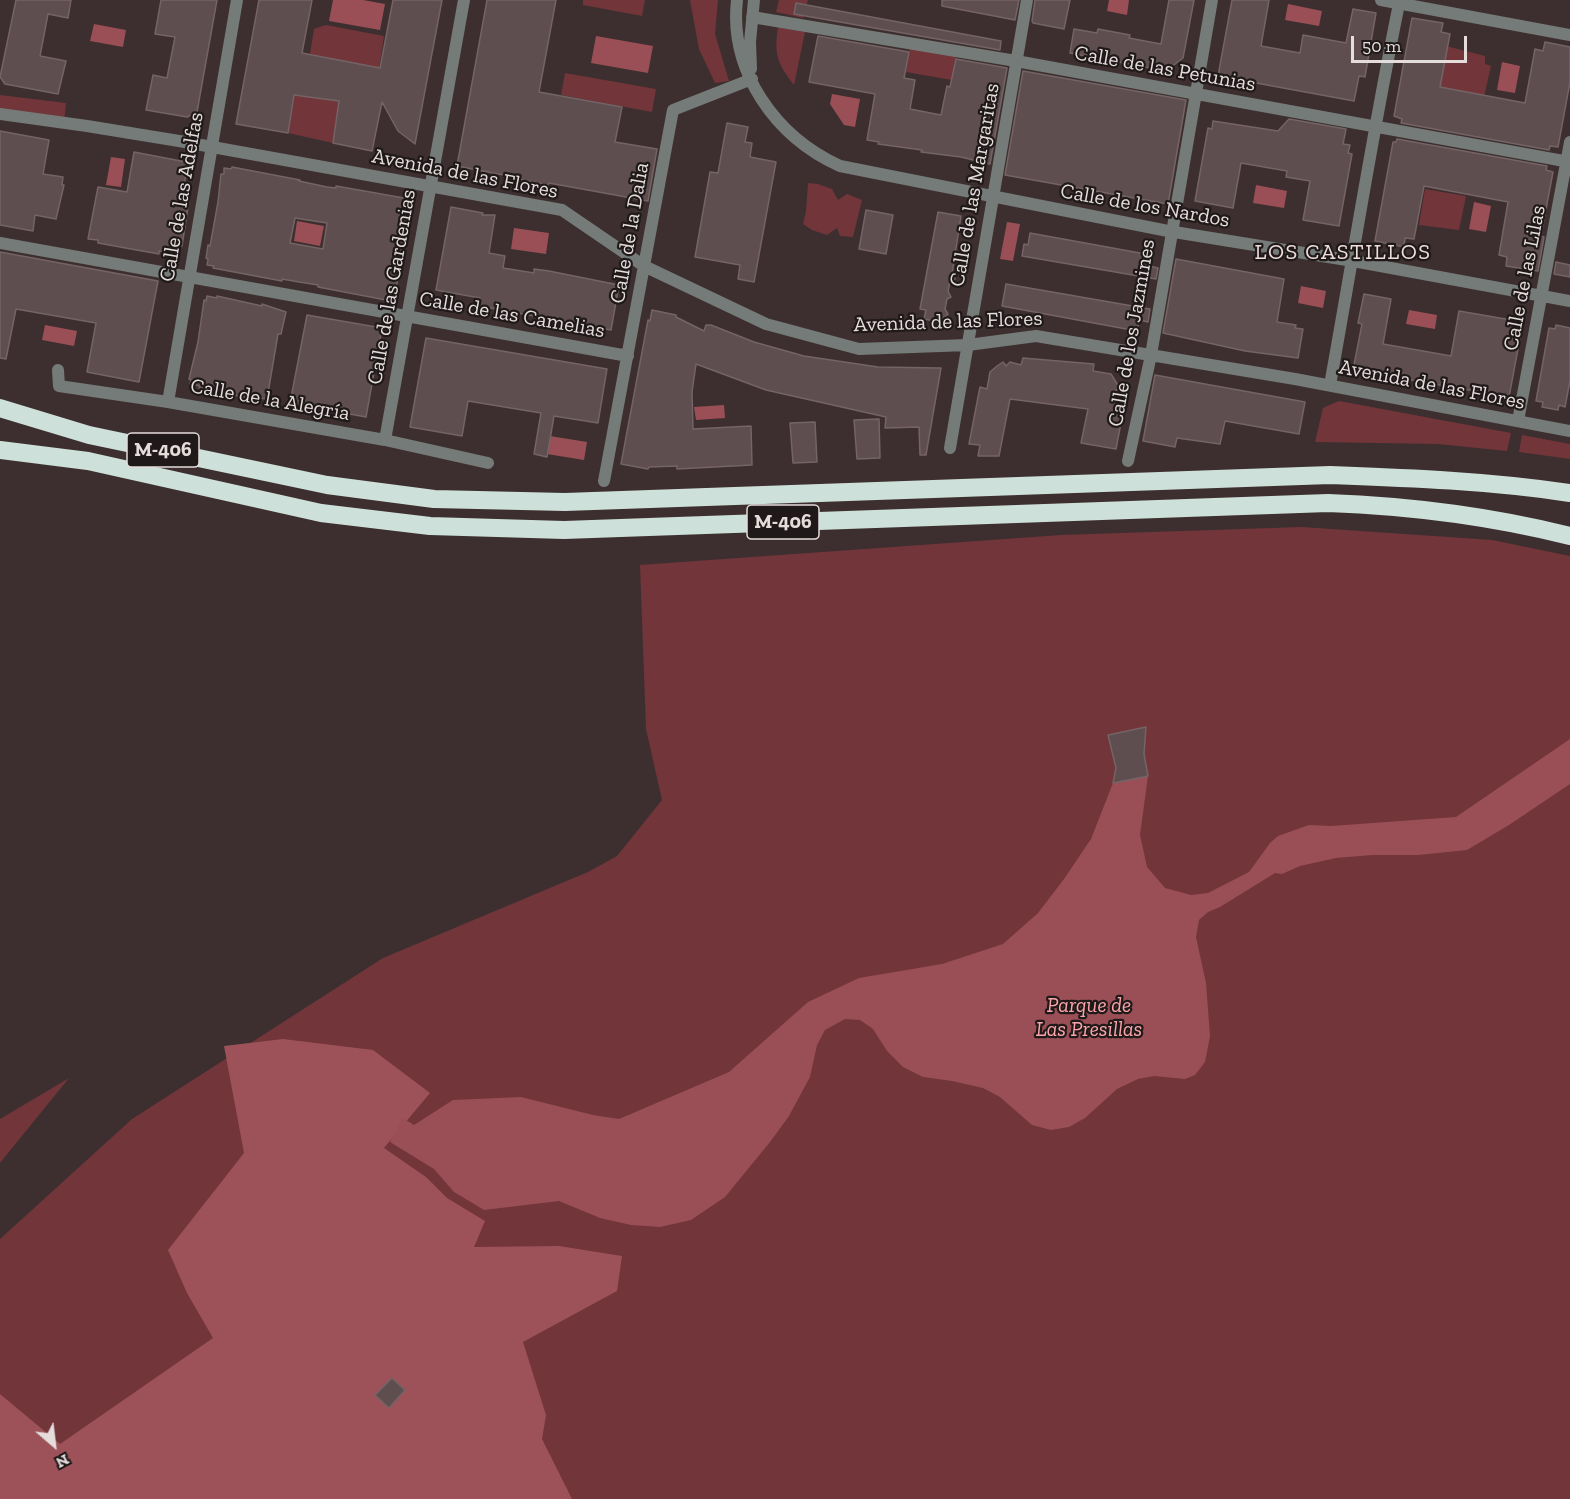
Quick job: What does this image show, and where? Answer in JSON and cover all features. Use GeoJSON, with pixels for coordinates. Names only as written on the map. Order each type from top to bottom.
{"type":"FeatureCollection","features":[{"type":"Feature","properties":{"kind":"highway","name":"M-406"},"geometry":{"type":"LineString","coordinates":[[0,408],[89,435],[327,485],[434,500],[565,502],[1330,475],[1514,485],[1570,493]]}},
{"type":"Feature","properties":{"kind":"highway","name":"M-406"},"geometry":{"type":"LineString","coordinates":[[0,450],[88,461],[321,513],[430,526],[576,529],[1328,503],[1447,512],[1519,523],[1570,536]]}},
{"type":"Feature","properties":{"kind":"street","name":"Calle de las Adelfas"},"geometry":{"type":"LineString","coordinates":[[168,402],[237,0]]}},
{"type":"Feature","properties":{"kind":"street","name":"Calle de las Gardenias"},"geometry":{"type":"LineString","coordinates":[[386,440],[464,0]]}},
{"type":"Feature","properties":{"kind":"street","name":"Calle de los Nardos"},"geometry":{"type":"LineString","coordinates":[[737,0],[735,14],[737,44],[762,102],[782,127],[800,143],[840,166],[1171,232],[1353,261],[1570,301]]}},
{"type":"Feature","properties":{"kind":"street","name":"Calle de los Nardos"},"geometry":{"type":"LineString","coordinates":[[752,79],[750,42],[754,0]]}},
{"type":"Feature","properties":{"kind":"street","name":"Calle de las Margaritas"},"geometry":{"type":"LineString","coordinates":[[950,448],[1027,0]]}},
{"type":"Feature","properties":{"kind":"street","name":"Calle de los Jazmines"},"geometry":{"type":"LineString","coordinates":[[1128,461],[1151,355],[1212,0]]}},
{"type":"Feature","properties":{"kind":"street"},"geometry":{"type":"LineString","coordinates":[[1381,0],[1570,34]]}},
{"type":"Feature","properties":{"kind":"street"},"geometry":{"type":"LineString","coordinates":[[1330,385],[1353,261],[1374,126],[1399,4]]}},
{"type":"Feature","properties":{"kind":"street","name":"Calle de las Petunias"},"geometry":{"type":"LineString","coordinates":[[752,17],[1016,61],[1568,161]]}},
{"type":"Feature","properties":{"kind":"street","name":"Calle de la Dalia"},"geometry":{"type":"LineString","coordinates":[[604,481],[673,110],[752,79]]}},
{"type":"Feature","properties":{"kind":"street","name":"Avenida de las Flores"},"geometry":{"type":"LineString","coordinates":[[0,114],[211,147],[562,210],[644,266],[766,324],[859,349],[968,345],[1036,336],[1330,385],[1570,430]]}},
{"type":"Feature","properties":{"kind":"street","name":"Calle de las Lilas"},"geometry":{"type":"LineString","coordinates":[[1518,421],[1570,142]]}},
{"type":"Feature","properties":{"kind":"street","name":"Calle de las Camelias"},"geometry":{"type":"LineString","coordinates":[[0,243],[627,356]]}},
{"type":"Feature","properties":{"kind":"street","name":"Calle de la Alegría"},"geometry":{"type":"LineString","coordinates":[[58,370],[58,386],[168,402],[386,440],[488,463]]}},
{"type":"Feature","properties":{"kind":"green space"},"geometry":{"type":"Polygon","coordinates":[[[583,0],[645,0],[642,16],[583,5],[583,0]]]}},
{"type":"Feature","properties":{"kind":"green space"},"geometry":{"type":"Polygon","coordinates":[[[690,0],[718,0],[715,34],[729,81],[715,83],[699,49],[690,0]]]}},
{"type":"Feature","properties":{"kind":"green space"},"geometry":{"type":"Polygon","coordinates":[[[779,0],[808,0],[803,18],[776,12],[779,0]]]}},
{"type":"Feature","properties":{"kind":"green space"},"geometry":{"type":"Polygon","coordinates":[[[326,25],[384,36],[379,68],[310,54],[314,29],[326,25]]]}},
{"type":"Feature","properties":{"kind":"green space"},"geometry":{"type":"Polygon","coordinates":[[[778,27],[805,32],[794,85],[778,58],[776,44],[778,27]]]}},
{"type":"Feature","properties":{"kind":"green space"},"geometry":{"type":"Polygon","coordinates":[[[1446,46],[1485,56],[1485,64],[1491,66],[1484,97],[1439,88],[1446,46]]]}},
{"type":"Feature","properties":{"kind":"green space"},"geometry":{"type":"Polygon","coordinates":[[[910,48],[956,56],[952,80],[906,72],[910,48]]]}},
{"type":"Feature","properties":{"kind":"green space"},"geometry":{"type":"Polygon","coordinates":[[[565,73],[656,89],[652,112],[561,95],[565,73]]]}},
{"type":"Feature","properties":{"kind":"green space"},"geometry":{"type":"Polygon","coordinates":[[[0,95],[66,103],[64,123],[0,114],[0,95]]]}},
{"type":"Feature","properties":{"kind":"green space"},"geometry":{"type":"Polygon","coordinates":[[[294,95],[339,101],[333,143],[288,133],[294,95]]]}},
{"type":"Feature","properties":{"kind":"green space"},"geometry":{"type":"Polygon","coordinates":[[[808,183],[832,189],[838,200],[847,194],[862,200],[853,237],[840,236],[837,228],[827,235],[803,224],[808,183]]]}},
{"type":"Feature","properties":{"kind":"green space"},"geometry":{"type":"Polygon","coordinates":[[[1425,189],[1466,196],[1459,230],[1419,225],[1425,189]]]}},
{"type":"Feature","properties":{"kind":"green space"},"geometry":{"type":"Polygon","coordinates":[[[1339,401],[1511,433],[1507,451],[1438,444],[1315,442],[1323,408],[1339,401]]]}},
{"type":"Feature","properties":{"kind":"green space"},"geometry":{"type":"Polygon","coordinates":[[[1522,435],[1570,444],[1570,459],[1519,452],[1522,435]]]}},
{"type":"Feature","properties":{"kind":"green space","name":"Parque de Las Presillas"},"geometry":{"type":"Polygon","coordinates":[[[1302,527],[1492,540],[1570,556],[1570,1499],[0,1499],[0,1239],[132,1119],[383,958],[588,872],[617,856],[662,800],[646,729],[640,565],[1061,535],[1302,527]]]}},
{"type":"Feature","properties":{"kind":"green space"},"geometry":{"type":"Polygon","coordinates":[[[69,1078],[0,1163],[0,1119],[69,1078]]]}},
{"type":"Feature","properties":{"kind":"shaded area"},"geometry":{"type":"Polygon","coordinates":[[[333,0],[363,0],[385,4],[380,30],[329,21],[333,0]]]}},
{"type":"Feature","properties":{"kind":"shaded area"},"geometry":{"type":"Polygon","coordinates":[[[1109,0],[1129,0],[1127,15],[1107,11],[1109,0]]]}},
{"type":"Feature","properties":{"kind":"shaded area"},"geometry":{"type":"Polygon","coordinates":[[[1288,4],[1322,11],[1319,26],[1285,20],[1288,4]]]}},
{"type":"Feature","properties":{"kind":"shaded area"},"geometry":{"type":"Polygon","coordinates":[[[94,24],[126,30],[123,47],[90,41],[94,24]]]}},
{"type":"Feature","properties":{"kind":"shaded area"},"geometry":{"type":"Polygon","coordinates":[[[596,36],[653,46],[648,73],[591,63],[596,36]]]}},
{"type":"Feature","properties":{"kind":"shaded area"},"geometry":{"type":"Polygon","coordinates":[[[1502,62],[1520,66],[1515,93],[1497,90],[1502,62]]]}},
{"type":"Feature","properties":{"kind":"shaded area"},"geometry":{"type":"Polygon","coordinates":[[[832,94],[860,99],[855,127],[844,125],[830,104],[832,94]]]}},
{"type":"Feature","properties":{"kind":"shaded area"},"geometry":{"type":"Polygon","coordinates":[[[111,157],[125,159],[121,187],[106,185],[111,157]]]}},
{"type":"Feature","properties":{"kind":"shaded area"},"geometry":{"type":"Polygon","coordinates":[[[1256,185],[1287,191],[1284,208],[1253,203],[1256,185]]]}},
{"type":"Feature","properties":{"kind":"shaded area"},"geometry":{"type":"Polygon","coordinates":[[[1474,202],[1491,206],[1486,232],[1469,229],[1474,202]]]}},
{"type":"Feature","properties":{"kind":"shaded area"},"geometry":{"type":"Polygon","coordinates":[[[297,221],[324,226],[320,246],[294,241],[297,221]]]}},
{"type":"Feature","properties":{"kind":"shaded area"},"geometry":{"type":"Polygon","coordinates":[[[1007,222],[1020,224],[1013,261],[1000,259],[1007,222]]]}},
{"type":"Feature","properties":{"kind":"shaded area"},"geometry":{"type":"Polygon","coordinates":[[[514,228],[549,233],[546,254],[511,249],[514,228]]]}},
{"type":"Feature","properties":{"kind":"shaded area"},"geometry":{"type":"Polygon","coordinates":[[[1301,286],[1326,291],[1323,308],[1298,303],[1301,286]]]}},
{"type":"Feature","properties":{"kind":"shaded area"},"geometry":{"type":"Polygon","coordinates":[[[1409,310],[1437,315],[1435,329],[1406,324],[1409,310]]]}},
{"type":"Feature","properties":{"kind":"shaded area"},"geometry":{"type":"Polygon","coordinates":[[[45,325],[77,331],[74,346],[42,340],[45,325]]]}},
{"type":"Feature","properties":{"kind":"shaded area"},"geometry":{"type":"Polygon","coordinates":[[[724,405],[725,418],[696,420],[694,407],[724,405]]]}},
{"type":"Feature","properties":{"kind":"shaded area"},"geometry":{"type":"Polygon","coordinates":[[[550,436],[587,442],[584,460],[547,454],[550,436]]]}},
{"type":"Feature","properties":{"kind":"shaded area"},"geometry":{"type":"Polygon","coordinates":[[[1570,739],[1570,784],[1467,850],[1418,855],[1336,858],[1300,866],[1282,874],[1275,873],[1208,912],[1199,920],[1196,937],[1206,983],[1210,1036],[1205,1062],[1195,1075],[1185,1079],[1154,1076],[1138,1079],[1117,1089],[1085,1118],[1069,1127],[1051,1130],[1032,1125],[1000,1097],[983,1088],[923,1077],[903,1067],[887,1051],[873,1029],[860,1020],[845,1019],[825,1030],[817,1045],[810,1077],[789,1116],[770,1142],[725,1197],[691,1220],[660,1227],[631,1225],[600,1218],[559,1201],[484,1210],[454,1192],[434,1169],[390,1142],[403,1118],[414,1125],[453,1100],[521,1097],[619,1119],[729,1072],[808,1002],[859,978],[942,964],[1003,944],[1038,913],[1064,879],[1091,839],[1113,783],[1148,776],[1140,835],[1147,867],[1165,888],[1191,895],[1208,893],[1249,872],[1270,843],[1278,836],[1309,825],[1331,826],[1456,817],[1570,739]]]}},
{"type":"Feature","properties":{"kind":"shaded area"},"geometry":{"type":"Polygon","coordinates":[[[283,1039],[373,1050],[430,1093],[384,1148],[426,1177],[447,1198],[485,1221],[474,1247],[559,1246],[622,1256],[617,1291],[523,1342],[546,1415],[542,1439],[572,1499],[0,1499],[0,1394],[60,1444],[213,1338],[187,1293],[168,1250],[244,1153],[224,1046],[283,1039]]]}},
{"type":"Feature","properties":{"kind":"building"},"geometry":{"type":"Polygon","coordinates":[[[16,0],[71,0],[68,18],[48,14],[40,56],[66,61],[58,94],[5,84],[0,77],[16,0]]]}},
{"type":"Feature","properties":{"kind":"building"},"geometry":{"type":"Polygon","coordinates":[[[161,0],[217,0],[197,112],[187,117],[146,110],[153,75],[167,78],[175,37],[155,34],[161,0]]]}},
{"type":"Feature","properties":{"kind":"building"},"geometry":{"type":"Polygon","coordinates":[[[259,0],[312,0],[302,53],[380,68],[393,0],[442,0],[415,144],[398,131],[382,102],[372,151],[333,143],[339,101],[294,95],[288,133],[236,124],[259,0]]]}},
{"type":"Feature","properties":{"kind":"building"},"geometry":{"type":"Polygon","coordinates":[[[487,0],[556,0],[539,92],[622,107],[615,142],[657,149],[648,201],[549,183],[548,185],[457,166],[487,0]]]}},
{"type":"Feature","properties":{"kind":"building"},"geometry":{"type":"Polygon","coordinates":[[[942,0],[1019,0],[1015,20],[942,6],[942,0]]]}},
{"type":"Feature","properties":{"kind":"building"},"geometry":{"type":"Polygon","coordinates":[[[1035,0],[1070,0],[1064,29],[1033,23],[1035,0]]]}},
{"type":"Feature","properties":{"kind":"building"},"geometry":{"type":"Polygon","coordinates":[[[1169,0],[1194,0],[1183,58],[1166,71],[1070,53],[1074,29],[1097,33],[1098,29],[1161,44],[1169,0]]]}},
{"type":"Feature","properties":{"kind":"building"},"geometry":{"type":"Polygon","coordinates":[[[1232,0],[1269,0],[1261,46],[1300,53],[1303,35],[1346,43],[1353,9],[1376,13],[1365,77],[1359,76],[1354,101],[1218,76],[1232,0]]]}},
{"type":"Feature","properties":{"kind":"building"},"geometry":{"type":"Polygon","coordinates":[[[796,3],[1001,41],[1000,50],[794,14],[796,3]]]}},
{"type":"Feature","properties":{"kind":"building"},"geometry":{"type":"Polygon","coordinates":[[[1412,18],[1443,23],[1441,32],[1450,34],[1440,87],[1525,103],[1535,49],[1543,51],[1545,42],[1570,47],[1570,82],[1558,147],[1550,146],[1549,150],[1401,123],[1402,119],[1394,116],[1412,18]]]}},
{"type":"Feature","properties":{"kind":"building"},"geometry":{"type":"Polygon","coordinates":[[[818,36],[909,52],[904,78],[915,80],[910,109],[941,115],[956,59],[1007,68],[990,164],[961,157],[921,152],[922,150],[878,144],[879,142],[867,140],[875,94],[809,82],[818,36]]]}},
{"type":"Feature","properties":{"kind":"building"},"geometry":{"type":"Polygon","coordinates":[[[1023,71],[1186,100],[1168,204],[1005,175],[1023,71]]]}},
{"type":"Feature","properties":{"kind":"building"},"geometry":{"type":"Polygon","coordinates":[[[1289,119],[1346,129],[1343,144],[1350,145],[1348,153],[1352,154],[1339,226],[1303,220],[1310,181],[1286,177],[1287,171],[1241,163],[1233,208],[1195,201],[1208,128],[1212,129],[1213,121],[1278,131],[1289,119]]]}},
{"type":"Feature","properties":{"kind":"building"},"geometry":{"type":"Polygon","coordinates":[[[727,123],[748,127],[745,142],[752,143],[750,157],[776,162],[754,282],[738,279],[740,265],[695,257],[710,172],[718,173],[727,123]]]}},
{"type":"Feature","properties":{"kind":"building"},"geometry":{"type":"Polygon","coordinates":[[[0,131],[49,140],[43,174],[63,177],[62,185],[64,185],[56,219],[35,215],[33,231],[0,225],[0,131]]]}},
{"type":"Feature","properties":{"kind":"building"},"geometry":{"type":"Polygon","coordinates":[[[1397,139],[1547,166],[1546,170],[1553,172],[1541,236],[1544,237],[1538,271],[1506,266],[1507,257],[1499,255],[1508,202],[1424,186],[1414,239],[1405,238],[1404,247],[1375,241],[1393,142],[1397,139]]]}},
{"type":"Feature","properties":{"kind":"building"},"geometry":{"type":"Polygon","coordinates":[[[134,152],[186,162],[185,164],[188,165],[181,200],[189,201],[182,246],[170,244],[169,253],[159,251],[159,254],[98,243],[98,240],[88,239],[98,187],[127,192],[134,152]]]}},
{"type":"Feature","properties":{"kind":"building"},"geometry":{"type":"Polygon","coordinates":[[[232,167],[327,187],[336,188],[336,186],[404,198],[411,202],[410,208],[412,208],[409,221],[407,221],[396,293],[393,299],[386,297],[386,300],[318,287],[318,285],[282,279],[282,281],[207,265],[208,245],[210,246],[221,174],[224,174],[224,168],[231,169],[232,167]],[[295,218],[290,243],[323,249],[327,223],[295,218]]]}},
{"type":"Feature","properties":{"kind":"building"},"geometry":{"type":"Polygon","coordinates":[[[451,207],[483,213],[482,215],[495,215],[489,253],[505,256],[503,268],[534,273],[534,269],[549,271],[619,285],[611,330],[479,306],[480,298],[436,290],[451,207]]]}},
{"type":"Feature","properties":{"kind":"building"},"geometry":{"type":"Polygon","coordinates":[[[866,210],[893,215],[886,254],[859,249],[866,210]]]}},
{"type":"Feature","properties":{"kind":"building"},"geometry":{"type":"Polygon","coordinates":[[[938,212],[961,216],[952,274],[955,279],[950,282],[948,291],[951,297],[947,299],[945,309],[948,314],[940,322],[924,319],[926,310],[920,309],[938,212]]]}},
{"type":"Feature","properties":{"kind":"building"},"geometry":{"type":"Polygon","coordinates":[[[1030,233],[1151,255],[1149,266],[1158,268],[1156,279],[1022,256],[1024,244],[1028,245],[1030,233]]]}},
{"type":"Feature","properties":{"kind":"building"},"geometry":{"type":"Polygon","coordinates":[[[0,252],[158,281],[139,382],[87,372],[96,323],[16,309],[6,359],[0,358],[0,252]]]}},
{"type":"Feature","properties":{"kind":"building"},"geometry":{"type":"Polygon","coordinates":[[[1176,259],[1284,279],[1277,322],[1296,325],[1295,328],[1303,329],[1298,358],[1245,351],[1163,333],[1176,259]]]}},
{"type":"Feature","properties":{"kind":"building"},"geometry":{"type":"Polygon","coordinates":[[[1556,262],[1570,265],[1570,277],[1554,274],[1556,262]]]}},
{"type":"Feature","properties":{"kind":"building"},"geometry":{"type":"Polygon","coordinates":[[[1006,284],[1150,309],[1148,322],[1139,320],[1137,331],[1002,306],[1006,284]]]}},
{"type":"Feature","properties":{"kind":"building"},"geometry":{"type":"Polygon","coordinates":[[[1364,294],[1391,299],[1383,344],[1451,356],[1459,311],[1523,322],[1509,397],[1353,370],[1362,324],[1358,323],[1364,294]]]}},
{"type":"Feature","properties":{"kind":"building"},"geometry":{"type":"Polygon","coordinates":[[[207,296],[262,306],[262,304],[286,312],[281,334],[278,334],[267,399],[258,398],[258,400],[199,388],[200,386],[190,384],[189,379],[198,342],[204,300],[206,301],[207,296]]]}},
{"type":"Feature","properties":{"kind":"building"},"geometry":{"type":"Polygon","coordinates":[[[652,310],[676,315],[704,331],[706,325],[711,325],[754,342],[804,356],[878,367],[941,368],[926,455],[920,455],[919,427],[885,428],[886,417],[766,390],[696,364],[692,392],[693,429],[751,426],[752,465],[677,469],[677,466],[649,467],[648,469],[621,464],[648,320],[650,321],[652,310]]]}},
{"type":"Feature","properties":{"kind":"building"},"geometry":{"type":"Polygon","coordinates":[[[307,315],[382,328],[366,417],[290,403],[307,315]]]}},
{"type":"Feature","properties":{"kind":"building"},"geometry":{"type":"Polygon","coordinates":[[[1556,325],[1570,328],[1570,381],[1565,407],[1559,405],[1558,410],[1542,407],[1543,402],[1536,401],[1549,328],[1555,329],[1556,325]]]}},
{"type":"Feature","properties":{"kind":"building"},"geometry":{"type":"Polygon","coordinates":[[[426,338],[607,369],[598,423],[554,416],[547,457],[534,454],[541,413],[468,401],[462,436],[410,427],[426,338]]]}},
{"type":"Feature","properties":{"kind":"building"},"geometry":{"type":"Polygon","coordinates":[[[1023,358],[1094,364],[1093,371],[1111,374],[1119,387],[1116,390],[1119,394],[1117,406],[1124,407],[1116,449],[1081,443],[1088,409],[1010,399],[999,456],[978,456],[980,445],[969,444],[980,387],[987,389],[990,372],[997,366],[1003,362],[1006,366],[1010,362],[1021,365],[1023,358]]]}},
{"type":"Feature","properties":{"kind":"building"},"geometry":{"type":"Polygon","coordinates":[[[1155,375],[1305,402],[1299,434],[1225,421],[1220,444],[1177,438],[1175,447],[1143,441],[1155,375]]]}},
{"type":"Feature","properties":{"kind":"building"},"geometry":{"type":"Polygon","coordinates":[[[879,419],[880,458],[857,459],[854,420],[879,419]]]}},
{"type":"Feature","properties":{"kind":"building"},"geometry":{"type":"Polygon","coordinates":[[[815,422],[817,462],[793,463],[790,423],[815,422]]]}},
{"type":"Feature","properties":{"kind":"building"},"geometry":{"type":"Polygon","coordinates":[[[1146,727],[1144,754],[1148,776],[1113,783],[1116,768],[1108,735],[1146,727]]]}},
{"type":"Feature","properties":{"kind":"building"},"geometry":{"type":"Polygon","coordinates":[[[392,1378],[405,1390],[389,1408],[375,1395],[392,1378]]]}},
{"type":"Feature","properties":{"kind":"district","name":"LOS CASTILLOS"},"geometry":{"type":"Point","coordinates":[1343,253]}}]}
